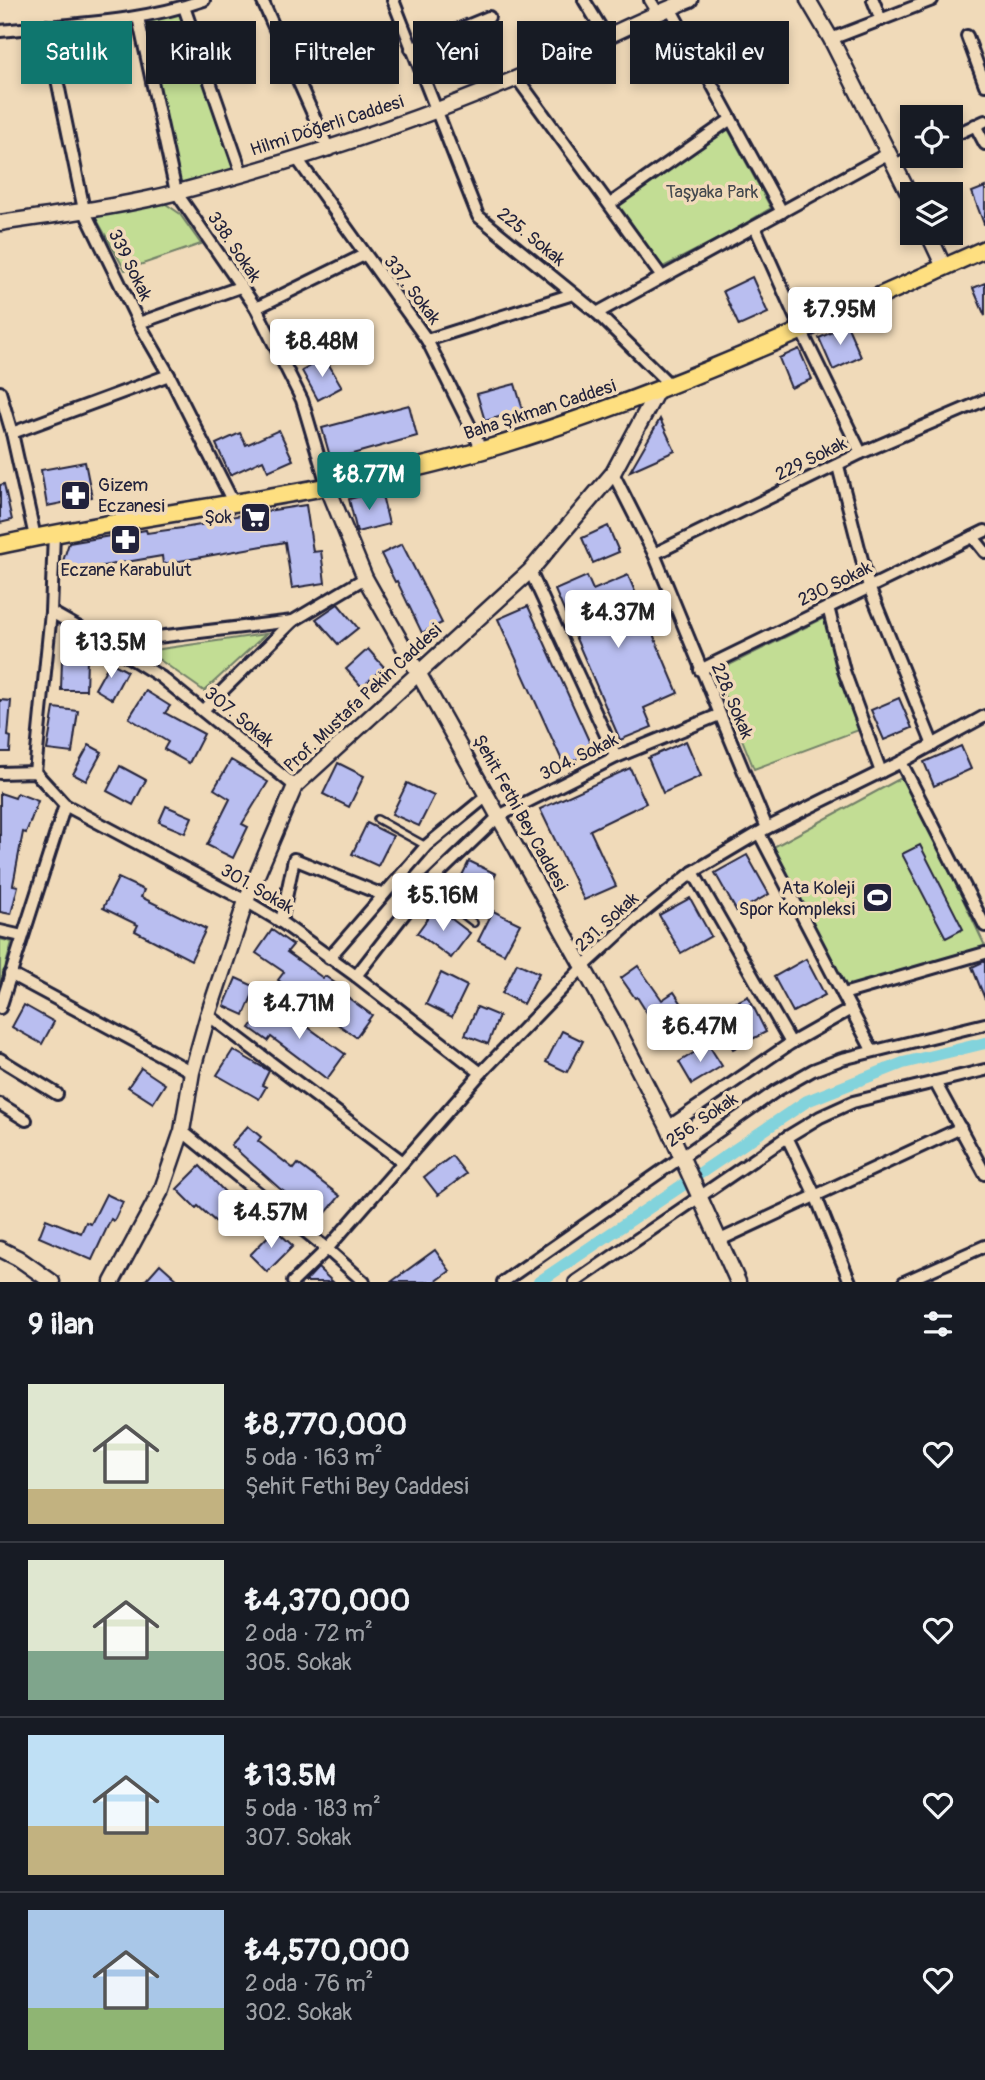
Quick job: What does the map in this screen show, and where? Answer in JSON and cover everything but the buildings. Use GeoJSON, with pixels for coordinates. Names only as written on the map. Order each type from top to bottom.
{"type":"FeatureCollection","features":[{"type":"Feature","properties":{"kind":"main road","name":"Baha Şıkman Caddesi"},"geometry":{"type":"LineString","coordinates":[[0,545],[233,502],[328,488],[482,450],[664,388],[985,249]]}},
{"type":"Feature","properties":{"kind":"street"},"geometry":{"type":"LineString","coordinates":[[104,21],[138,18],[204,0]]}},
{"type":"Feature","properties":{"kind":"street"},"geometry":{"type":"LineString","coordinates":[[262,0],[329,150]]}},
{"type":"Feature","properties":{"kind":"street","name":"225. Sokak"},"geometry":{"type":"LineString","coordinates":[[393,0],[478,216],[597,313],[664,388]]}},
{"type":"Feature","properties":{"kind":"street"},"geometry":{"type":"LineString","coordinates":[[584,0],[597,21]]}},
{"type":"Feature","properties":{"kind":"street","name":"Hilmi Döğerli Caddesi"},"geometry":{"type":"LineString","coordinates":[[616,31],[659,7],[690,0]]}},
{"type":"Feature","properties":{"kind":"street"},"geometry":{"type":"LineString","coordinates":[[808,0],[831,39],[903,182]]}},
{"type":"Feature","properties":{"kind":"street"},"geometry":{"type":"LineString","coordinates":[[873,0],[881,20]]}},
{"type":"Feature","properties":{"kind":"street"},"geometry":{"type":"LineString","coordinates":[[831,39],[932,0]]}},
{"type":"Feature","properties":{"kind":"street"},"geometry":{"type":"LineString","coordinates":[[184,7],[242,174]]}},
{"type":"Feature","properties":{"kind":"street"},"geometry":{"type":"LineString","coordinates":[[659,7],[731,119],[782,212]]}},
{"type":"Feature","properties":{"kind":"street"},"geometry":{"type":"LineString","coordinates":[[411,49],[489,17]]}},
{"type":"Feature","properties":{"kind":"street","name":"338. Sokak"},"geometry":{"type":"LineString","coordinates":[[138,18],[176,192],[256,308],[302,400],[328,488]]}},
{"type":"Feature","properties":{"kind":"street"},"geometry":{"type":"LineString","coordinates":[[0,31],[21,29]]}},
{"type":"Feature","properties":{"kind":"street"},"geometry":{"type":"LineString","coordinates":[[967,36],[985,85]]}},
{"type":"Feature","properties":{"kind":"street","name":"Hilmi Döğerli Caddesi"},"geometry":{"type":"LineString","coordinates":[[0,223],[176,192],[298,160],[517,78]]}},
{"type":"Feature","properties":{"kind":"street","name":"339 Sokak"},"geometry":{"type":"LineString","coordinates":[[58,84],[84,210],[139,323],[169,375],[233,502]]}},
{"type":"Feature","properties":{"kind":"street"},"geometry":{"type":"LineString","coordinates":[[521,84],[662,277]]}},
{"type":"Feature","properties":{"kind":"street"},"geometry":{"type":"LineString","coordinates":[[610,204],[731,119]]}},
{"type":"Feature","properties":{"kind":"street"},"geometry":{"type":"LineString","coordinates":[[963,132],[980,123],[985,144]]}},
{"type":"Feature","properties":{"kind":"street"},"geometry":{"type":"LineString","coordinates":[[597,313],[782,212],[892,159],[900,158]]}},
{"type":"Feature","properties":{"kind":"street","name":"337. Sokak"},"geometry":{"type":"LineString","coordinates":[[298,160],[427,340],[482,450]]}},
{"type":"Feature","properties":{"kind":"street"},"geometry":{"type":"LineString","coordinates":[[755,227],[861,453]]}},
{"type":"Feature","properties":{"kind":"street"},"geometry":{"type":"LineString","coordinates":[[934,245],[944,267]]}},
{"type":"Feature","properties":{"kind":"street"},"geometry":{"type":"LineString","coordinates":[[256,308],[364,255]]}},
{"type":"Feature","properties":{"kind":"street"},"geometry":{"type":"LineString","coordinates":[[139,323],[240,287]]}},
{"type":"Feature","properties":{"kind":"street"},"geometry":{"type":"LineString","coordinates":[[427,340],[573,294]]}},
{"type":"Feature","properties":{"kind":"street"},"geometry":{"type":"LineString","coordinates":[[12,433],[169,375]]}},
{"type":"Feature","properties":{"kind":"street","name":"Prof. Mustafa Pekin Caddesi"},"geometry":{"type":"LineString","coordinates":[[112,1282],[162,1189],[182,1131],[192,1072],[208,1015],[246,901],[295,786],[530,570],[613,474],[664,388]]}},
{"type":"Feature","properties":{"kind":"street"},"geometry":{"type":"LineString","coordinates":[[0,393],[12,433],[35,537]]}},
{"type":"Feature","properties":{"kind":"street","name":"229 Sokak"},"geometry":{"type":"LineString","coordinates":[[654,554],[861,453],[985,400]]}},
{"type":"Feature","properties":{"kind":"street"},"geometry":{"type":"LineString","coordinates":[[838,466],[869,587],[933,745]]}},
{"type":"Feature","properties":{"kind":"street","name":"228. Sokak"},"geometry":{"type":"LineString","coordinates":[[613,474],[654,554],[763,831],[872,1050]]}},
{"type":"Feature","properties":{"kind":"street","name":"Şehit Fethi Bey Caddesi"},"geometry":{"type":"LineString","coordinates":[[328,488],[365,578],[583,967],[668,1127],[738,1282]]}},
{"type":"Feature","properties":{"kind":"street","name":"230 Sokak"},"geometry":{"type":"LineString","coordinates":[[700,670],[985,531]]}},
{"type":"Feature","properties":{"kind":"street"},"geometry":{"type":"LineString","coordinates":[[0,773],[35,772],[51,612],[54,534]]}},
{"type":"Feature","properties":{"kind":"street"},"geometry":{"type":"LineString","coordinates":[[973,537],[985,552]]}},
{"type":"Feature","properties":{"kind":"street"},"geometry":{"type":"LineString","coordinates":[[530,570],[616,757]]}},
{"type":"Feature","properties":{"kind":"street"},"geometry":{"type":"LineString","coordinates":[[203,710],[293,621],[365,578]]}},
{"type":"Feature","properties":{"kind":"street"},"geometry":{"type":"LineString","coordinates":[[828,607],[848,684],[881,772]]}},
{"type":"Feature","properties":{"kind":"street","name":"307. Sokak"},"geometry":{"type":"LineString","coordinates":[[51,612],[161,677],[295,786]]}},
{"type":"Feature","properties":{"kind":"street"},"geometry":{"type":"LineString","coordinates":[[106,643],[293,621]]}},
{"type":"Feature","properties":{"kind":"street","name":"304. Sokak"},"geometry":{"type":"LineString","coordinates":[[356,976],[426,887],[499,816],[616,757],[719,715]]}},
{"type":"Feature","properties":{"kind":"street","name":"231. Sokak"},"geometry":{"type":"LineString","coordinates":[[293,1282],[327,1249],[481,1073],[583,967],[636,918],[693,872],[763,831],[901,762],[985,716]]}},
{"type":"Feature","properties":{"kind":"street"},"geometry":{"type":"LineString","coordinates":[[901,762],[985,926]]}},
{"type":"Feature","properties":{"kind":"street","name":"301. Sokak"},"geometry":{"type":"LineString","coordinates":[[35,772],[65,806],[281,922],[481,1073]]}},
{"type":"Feature","properties":{"kind":"street"},"geometry":{"type":"LineString","coordinates":[[329,958],[426,846],[488,795]]}},
{"type":"Feature","properties":{"kind":"street"},"geometry":{"type":"LineString","coordinates":[[0,1008],[65,806]]}},
{"type":"Feature","properties":{"kind":"street"},"geometry":{"type":"LineString","coordinates":[[281,922],[294,859],[383,895]]}},
{"type":"Feature","properties":{"kind":"street"},"geometry":{"type":"LineString","coordinates":[[693,872],[790,1043]]}},
{"type":"Feature","properties":{"kind":"street"},"geometry":{"type":"LineString","coordinates":[[0,931],[22,936]]}},
{"type":"Feature","properties":{"kind":"street"},"geometry":{"type":"LineString","coordinates":[[843,994],[985,953]]}},
{"type":"Feature","properties":{"kind":"street"},"geometry":{"type":"LineString","coordinates":[[10,974],[192,1072]]}},
{"type":"Feature","properties":{"kind":"street"},"geometry":{"type":"LineString","coordinates":[[668,1127],[790,1043],[852,1009]]}},
{"type":"Feature","properties":{"kind":"street"},"geometry":{"type":"LineString","coordinates":[[208,1015],[403,1162]]}},
{"type":"Feature","properties":{"kind":"street","name":"256. Sokak"},"geometry":{"type":"LineString","coordinates":[[503,1282],[680,1156],[776,1091],[813,1070],[872,1050],[985,1024]]}},
{"type":"Feature","properties":{"kind":"street"},"geometry":{"type":"LineString","coordinates":[[0,1059],[57,1094]]}},
{"type":"Feature","properties":{"kind":"street"},"geometry":{"type":"LineString","coordinates":[[575,1282],[820,1117],[853,1102],[985,1070]]}},
{"type":"Feature","properties":{"kind":"street"},"geometry":{"type":"LineString","coordinates":[[935,1082],[984,1169]]}},
{"type":"Feature","properties":{"kind":"street"},"geometry":{"type":"LineString","coordinates":[[0,1104],[26,1120]]}},
{"type":"Feature","properties":{"kind":"street"},"geometry":{"type":"LineString","coordinates":[[720,1240],[961,1128]]}},
{"type":"Feature","properties":{"kind":"street"},"geometry":{"type":"LineString","coordinates":[[182,1131],[364,1282]]}},
{"type":"Feature","properties":{"kind":"street"},"geometry":{"type":"LineString","coordinates":[[787,1137],[816,1197],[850,1282]]}},
{"type":"Feature","properties":{"kind":"street"},"geometry":{"type":"LineString","coordinates":[[904,1282],[985,1246]]}},
{"type":"Feature","properties":{"kind":"street"},"geometry":{"type":"LineString","coordinates":[[0,1249],[52,1282]]}},
{"type":"Feature","properties":{"kind":"street"},"geometry":{"type":"LineString","coordinates":[[594,1269],[600,1282]]}},
{"type":"Feature","properties":{"kind":"lane"},"geometry":{"type":"LineString","coordinates":[[377,819],[426,846]]}},
{"type":"Feature","properties":{"kind":"lane"},"geometry":{"type":"LineString","coordinates":[[426,887],[474,923]]}},
{"type":"Feature","properties":{"kind":"green space"},"geometry":{"type":"Polygon","coordinates":[[[184,7],[189,21],[146,21],[146,54],[138,17],[184,7]]]}},
{"type":"Feature","properties":{"kind":"green space"},"geometry":{"type":"Polygon","coordinates":[[[153,84],[211,84],[242,174],[176,192],[153,84]]]}},
{"type":"Feature","properties":{"kind":"green space","name":"Taşyaka Park"},"geometry":{"type":"Polygon","coordinates":[[[728,129],[771,208],[663,267],[618,204],[728,129]]]}},
{"type":"Feature","properties":{"kind":"green space"},"geometry":{"type":"Polygon","coordinates":[[[160,200],[179,213],[201,244],[125,270],[93,213],[160,200]]]}},
{"type":"Feature","properties":{"kind":"green space"},"geometry":{"type":"Polygon","coordinates":[[[824,618],[859,730],[754,769],[715,672],[824,618]]]}},
{"type":"Feature","properties":{"kind":"green space"},"geometry":{"type":"Polygon","coordinates":[[[266,634],[204,691],[147,651],[266,634]]]}},
{"type":"Feature","properties":{"kind":"green space","name":"Ata Koleji Spor Kompleksi"},"geometry":{"type":"Polygon","coordinates":[[[905,776],[985,946],[846,991],[768,850],[905,776]]]}},
{"type":"Feature","properties":{"kind":"green space"},"geometry":{"type":"Polygon","coordinates":[[[0,939],[12,942],[0,987],[0,939]]]}},
{"type":"Feature","properties":{"kind":"waterway"},"geometry":{"type":"LineString","coordinates":[[539,1282],[807,1101],[903,1063],[985,1043]]}},
{"type":"Feature","properties":{"kind":"place","name":"Gizem Eczanesi"},"geometry":{"type":"Point","coordinates":[75,495]}},
{"type":"Feature","properties":{"kind":"place","name":"Şok"},"geometry":{"type":"Point","coordinates":[255,517]}},
{"type":"Feature","properties":{"kind":"place","name":"Eczane Karabulut"},"geometry":{"type":"Point","coordinates":[126,540]}},
{"type":"Feature","properties":{"kind":"place","name":"Ata Koleji Spor Kompleksi"},"geometry":{"type":"Point","coordinates":[878,898]}}]}
